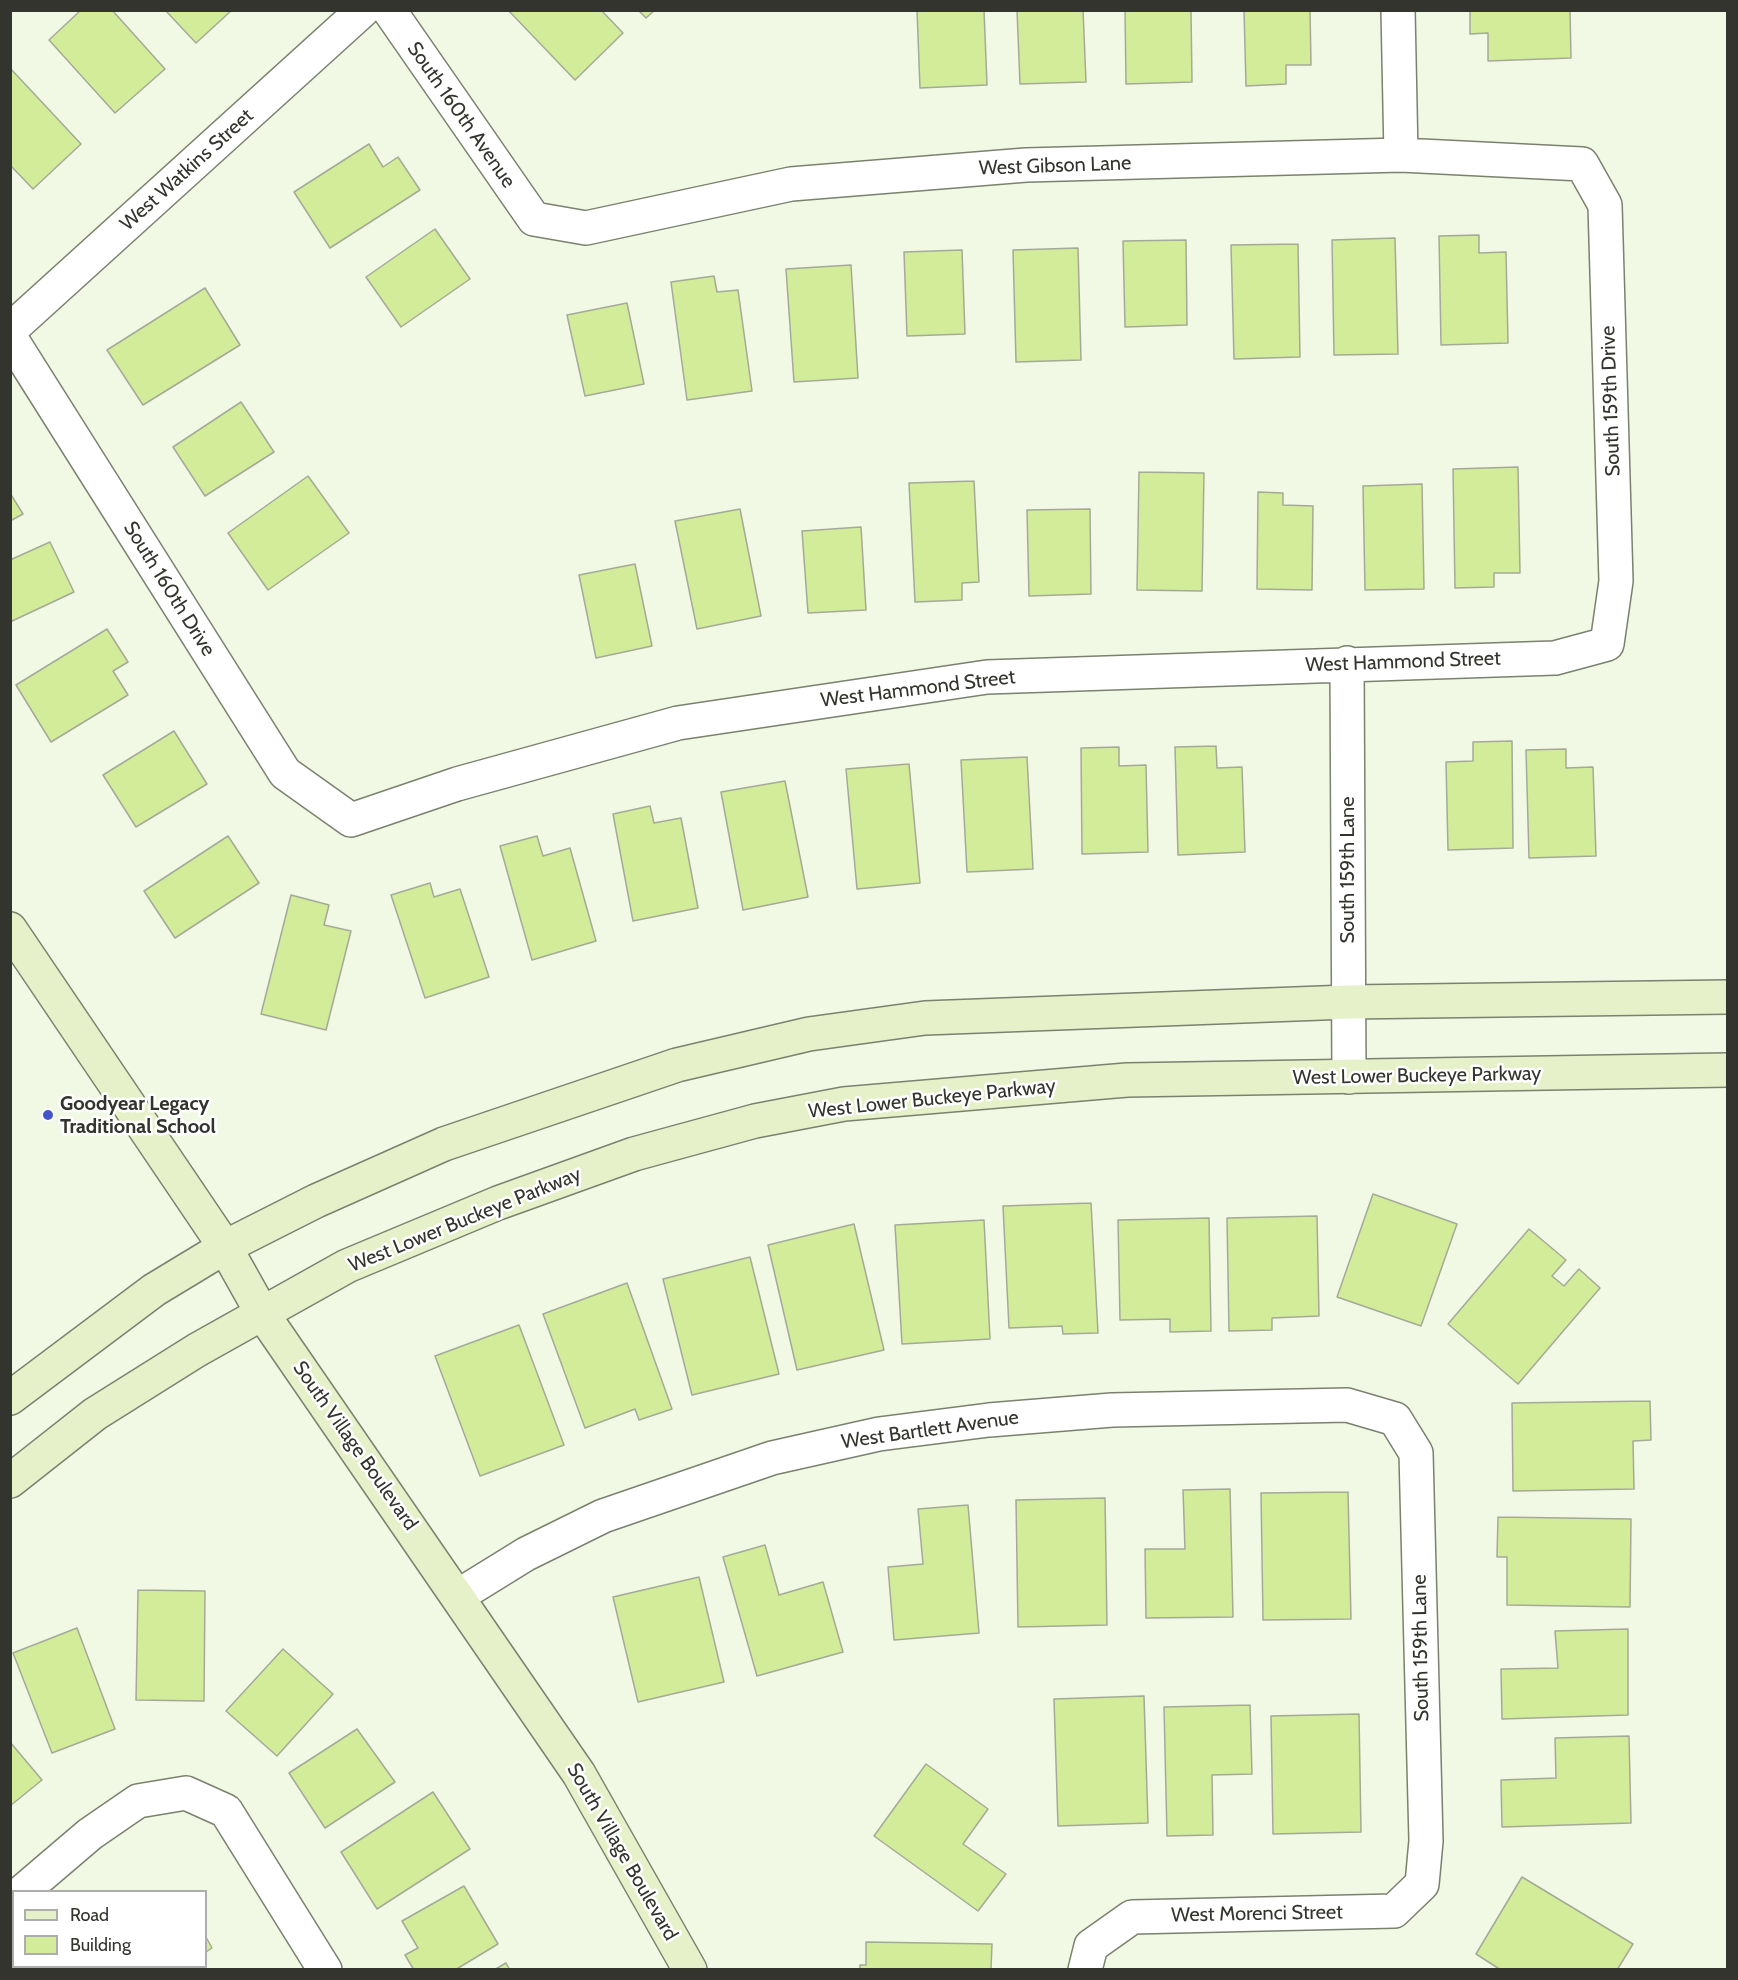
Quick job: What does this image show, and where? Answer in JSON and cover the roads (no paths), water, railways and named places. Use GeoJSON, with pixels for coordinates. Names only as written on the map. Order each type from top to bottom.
{"type":"FeatureCollection","features":[{"type":"Feature","properties":{"kind":"main road","name":"South Village Boulevard"},"geometry":{"type":"LineString","coordinates":[[10,928],[225,1247],[262,1313],[579,1774],[690,1970]]}},
{"type":"Feature","properties":{"kind":"main road"},"geometry":{"type":"LineString","coordinates":[[10,1398],[154,1290],[225,1247],[316,1201],[444,1144],[485,1129],[677,1065],[809,1034],[925,1018],[1348,1002],[1728,996]]}},
{"type":"Feature","properties":{"kind":"main road","name":"West Lower Buckeye Parkway"},"geometry":{"type":"LineString","coordinates":[[10,1480],[94,1414],[262,1313],[347,1266],[498,1203],[634,1154],[755,1121],[844,1104],[1126,1080],[1728,1070]]}},
{"type":"Feature","properties":{"kind":"street","name":"West Watkins Street"},"geometry":{"type":"LineString","coordinates":[[10,330],[363,10]]}},
{"type":"Feature","properties":{"kind":"street","name":"South 160th Avenue"},"geometry":{"type":"LineString","coordinates":[[389,10],[534,219]]}},
{"type":"Feature","properties":{"kind":"street"},"geometry":{"type":"LineString","coordinates":[[1398,10],[1401,155]]}},
{"type":"Feature","properties":{"kind":"street","name":"West Gibson Lane"},"geometry":{"type":"LineString","coordinates":[[534,219],[586,228],[791,184],[1026,165],[1401,155],[1582,164]]}},
{"type":"Feature","properties":{"kind":"street","name":"South 159th Drive"},"geometry":{"type":"LineString","coordinates":[[1582,164],[1605,205],[1616,580],[1607,644]]}},
{"type":"Feature","properties":{"kind":"street","name":"South 160th Drive"},"geometry":{"type":"LineString","coordinates":[[10,337],[285,773],[351,820]]}},
{"type":"Feature","properties":{"kind":"street","name":"West Hammond Street"},"geometry":{"type":"LineString","coordinates":[[351,820],[457,784],[678,723],[987,677],[1347,663],[1555,658],[1607,644]]}},
{"type":"Feature","properties":{"kind":"street","name":"South 159th Lane"},"geometry":{"type":"LineString","coordinates":[[1347,663],[1349,1077]]}},
{"type":"Feature","properties":{"kind":"street","name":"West Bartlett Avenue"},"geometry":{"type":"LineString","coordinates":[[458,1596],[526,1554],[603,1516],[772,1458],[879,1434],[989,1420],[1112,1410],[1347,1405],[1395,1419]]}},
{"type":"Feature","properties":{"kind":"street","name":"South 159th Lane"},"geometry":{"type":"LineString","coordinates":[[1395,1419],[1416,1453],[1426,1841],[1422,1884]]}},
{"type":"Feature","properties":{"kind":"street"},"geometry":{"type":"LineString","coordinates":[[24,1890],[90,1834],[138,1802],[186,1793],[226,1811],[326,1970]]}},
{"type":"Feature","properties":{"kind":"street","name":"West Morenci Street"},"geometry":{"type":"LineString","coordinates":[[1088,1958],[1132,1917],[1394,1911],[1422,1884]]}},
{"type":"Feature","properties":{"kind":"place","name":"Goodyear Legacy Traditional School"},"geometry":{"type":"Point","coordinates":[48,1115]}}]}
